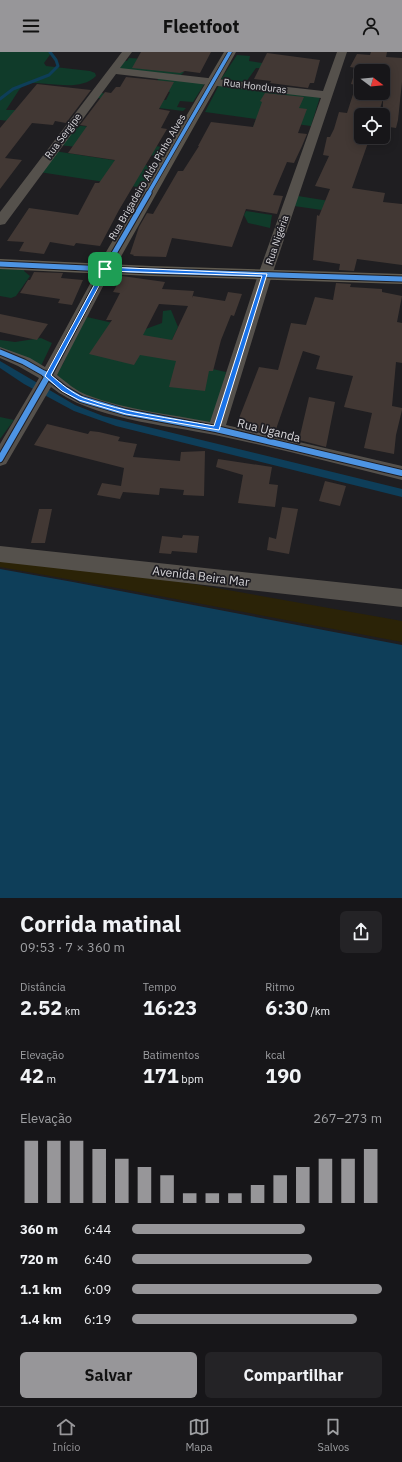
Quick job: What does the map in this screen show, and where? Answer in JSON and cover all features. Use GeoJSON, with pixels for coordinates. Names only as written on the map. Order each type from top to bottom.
{"type":"FeatureCollection","features":[{"type":"Feature","properties":{"kind":"main road"},"geometry":{"type":"LineString","coordinates":[[0,264],[402,279]]}},
{"type":"Feature","properties":{"kind":"street","name":"Rua Sergipe"},"geometry":{"type":"LineString","coordinates":[[0,221],[126,52]]}},
{"type":"Feature","properties":{"kind":"street","name":"Rua Brigadeiro Aldo Pinho Alves"},"geometry":{"type":"LineString","coordinates":[[0,459],[46,381],[105,269],[230,52]]}},
{"type":"Feature","properties":{"kind":"street","name":"Rua Nigéria"},"geometry":{"type":"LineString","coordinates":[[216,429],[265,275],[342,52]]}},
{"type":"Feature","properties":{"kind":"street","name":"Rua Honduras"},"geometry":{"type":"LineString","coordinates":[[112,70],[327,95]]}},
{"type":"Feature","properties":{"kind":"street","name":"Rua Uganda"},"geometry":{"type":"LineString","coordinates":[[0,352],[24,362],[46,381],[81,399],[126,412],[216,429],[402,473]]}},
{"type":"Feature","properties":{"kind":"street","name":"Avenida Beira Mar"},"geometry":{"type":"LineString","coordinates":[[0,554],[402,598]]}},
{"type":"Feature","properties":{"kind":"green space"},"geometry":{"type":"Polygon","coordinates":[[[0,52],[52,52],[44,63],[46,66],[90,71],[95,73],[96,76],[81,84],[72,85],[25,83],[6,110],[19,110],[9,121],[0,120],[0,52]]]}},
{"type":"Feature","properties":{"kind":"green space"},"geometry":{"type":"Polygon","coordinates":[[[237,55],[250,56],[249,61],[275,65],[274,69],[256,68],[246,82],[221,79],[237,55]]]}},
{"type":"Feature","properties":{"kind":"green space"},"geometry":{"type":"Polygon","coordinates":[[[129,58],[144,59],[177,71],[184,72],[181,75],[116,69],[122,61],[127,61],[129,58]]]}},
{"type":"Feature","properties":{"kind":"green space"},"geometry":{"type":"Polygon","coordinates":[[[159,77],[205,83],[193,102],[180,101],[177,107],[186,108],[183,111],[103,101],[104,99],[97,98],[101,93],[166,100],[170,92],[153,90],[159,77]]]}},
{"type":"Feature","properties":{"kind":"green space"},"geometry":{"type":"Polygon","coordinates":[[[219,85],[320,97],[311,126],[281,122],[276,129],[253,127],[256,119],[205,112],[219,85]]]}},
{"type":"Feature","properties":{"kind":"green space"},"geometry":{"type":"Polygon","coordinates":[[[74,125],[123,131],[117,140],[162,147],[157,156],[59,145],[74,125]]]}},
{"type":"Feature","properties":{"kind":"green space"},"geometry":{"type":"Polygon","coordinates":[[[54,151],[158,167],[144,188],[39,172],[54,151]]]}},
{"type":"Feature","properties":{"kind":"green space"},"geometry":{"type":"Polygon","coordinates":[[[298,196],[354,205],[350,214],[294,206],[298,196]]]}},
{"type":"Feature","properties":{"kind":"green space"},"geometry":{"type":"Polygon","coordinates":[[[246,211],[272,215],[270,228],[248,223],[244,215],[246,211]]]}},
{"type":"Feature","properties":{"kind":"green space"},"geometry":{"type":"Polygon","coordinates":[[[0,268],[25,268],[24,271],[30,276],[16,296],[11,298],[0,296],[0,268]]]}},
{"type":"Feature","properties":{"kind":"green space"},"geometry":{"type":"Polygon","coordinates":[[[171,310],[178,327],[172,340],[190,364],[226,372],[213,424],[152,414],[104,403],[84,395],[67,385],[56,373],[63,364],[74,339],[87,317],[143,330],[162,323],[163,311],[171,310]]]}},
{"type":"Feature","properties":{"kind":"green space"},"geometry":{"type":"Polygon","coordinates":[[[41,338],[52,343],[41,366],[0,350],[0,340],[15,342],[41,338]]]}},
{"type":"Feature","properties":{"kind":"green space"},"geometry":{"type":"Polygon","coordinates":[[[0,417],[14,420],[0,439],[0,417]]]}},
{"type":"Feature","properties":{"kind":"sand"},"geometry":{"type":"Polygon","coordinates":[[[0,554],[58,560],[402,621],[402,642],[0,567],[0,554]]]}},
{"type":"Feature","properties":{"kind":"water"},"geometry":{"type":"Polygon","coordinates":[[[0,361],[75,405],[103,416],[402,489],[402,497],[116,426],[74,411],[24,384],[0,368],[0,361]]]}},
{"type":"Feature","properties":{"kind":"water"},"geometry":{"type":"Polygon","coordinates":[[[0,569],[402,645],[402,898],[0,898],[0,569]]]}},
{"type":"Feature","properties":{"kind":"building"},"geometry":{"type":"Polygon","coordinates":[[[141,52],[211,52],[200,73],[185,71],[180,73],[132,68],[141,52]]]}},
{"type":"Feature","properties":{"kind":"building"},"geometry":{"type":"Polygon","coordinates":[[[371,52],[387,52],[386,57],[402,58],[402,82],[396,128],[390,127],[390,108],[383,108],[383,100],[390,100],[390,64],[354,64],[354,68],[350,67],[357,54],[370,55],[371,52]]]}},
{"type":"Feature","properties":{"kind":"building"},"geometry":{"type":"Polygon","coordinates":[[[267,53],[320,60],[314,83],[310,83],[308,88],[270,83],[271,81],[254,79],[267,53]]]}},
{"type":"Feature","properties":{"kind":"building"},"geometry":{"type":"Polygon","coordinates":[[[354,74],[354,85],[351,84],[354,74]]]}},
{"type":"Feature","properties":{"kind":"building"},"geometry":{"type":"Polygon","coordinates":[[[126,77],[174,82],[159,109],[170,111],[161,128],[167,129],[119,210],[100,246],[76,243],[74,246],[50,242],[44,254],[19,251],[24,242],[7,241],[29,208],[78,215],[95,183],[99,183],[115,160],[68,153],[87,126],[80,125],[105,92],[111,93],[116,87],[120,87],[126,77]]]}},
{"type":"Feature","properties":{"kind":"building"},"geometry":{"type":"Polygon","coordinates":[[[37,84],[91,90],[66,123],[55,121],[53,125],[32,123],[5,158],[22,160],[0,189],[0,128],[37,84]]]}},
{"type":"Feature","properties":{"kind":"building"},"geometry":{"type":"Polygon","coordinates":[[[354,91],[354,100],[383,100],[380,108],[354,108],[354,144],[368,144],[352,188],[385,193],[383,202],[402,204],[402,265],[357,259],[354,271],[339,270],[340,264],[313,260],[317,215],[319,216],[330,189],[315,186],[329,156],[323,155],[327,137],[330,137],[334,129],[339,112],[347,113],[354,91]]]}},
{"type":"Feature","properties":{"kind":"building"},"geometry":{"type":"Polygon","coordinates":[[[265,93],[304,97],[299,108],[307,109],[298,133],[307,134],[294,163],[287,162],[273,195],[283,196],[277,214],[246,209],[232,247],[172,238],[166,257],[133,256],[134,255],[130,254],[139,227],[147,213],[153,214],[178,171],[183,171],[199,146],[211,122],[253,127],[262,102],[260,101],[265,93]]]}},
{"type":"Feature","properties":{"kind":"building"},"geometry":{"type":"Polygon","coordinates":[[[34,272],[63,273],[61,278],[83,280],[72,305],[58,303],[60,299],[20,293],[34,272]]]}},
{"type":"Feature","properties":{"kind":"building"},"geometry":{"type":"Polygon","coordinates":[[[122,276],[165,282],[162,289],[194,291],[192,298],[193,296],[225,301],[228,292],[242,294],[234,316],[231,315],[221,340],[213,371],[209,371],[205,391],[169,387],[176,361],[140,355],[134,365],[89,354],[112,320],[106,320],[120,293],[113,292],[122,276]],[[159,304],[143,335],[172,340],[188,306],[159,304]]]}},
{"type":"Feature","properties":{"kind":"building"},"geometry":{"type":"Polygon","coordinates":[[[336,283],[351,284],[350,287],[382,289],[382,292],[402,296],[397,322],[402,323],[402,363],[396,362],[392,406],[402,408],[402,410],[396,435],[394,454],[364,448],[372,413],[344,407],[353,376],[316,369],[320,356],[303,351],[274,435],[236,426],[259,367],[278,370],[291,323],[306,325],[315,297],[333,300],[336,283]]]}},
{"type":"Feature","properties":{"kind":"building"},"geometry":{"type":"Polygon","coordinates":[[[0,314],[48,324],[37,340],[0,332],[0,314]]]}},
{"type":"Feature","properties":{"kind":"building"},"geometry":{"type":"Polygon","coordinates":[[[309,397],[335,402],[326,447],[299,440],[309,397]]]}},
{"type":"Feature","properties":{"kind":"building"},"geometry":{"type":"Polygon","coordinates":[[[47,424],[88,434],[90,431],[120,437],[118,441],[137,444],[133,457],[180,461],[181,452],[205,451],[204,496],[183,495],[184,490],[160,488],[159,495],[123,492],[120,499],[97,495],[102,483],[121,486],[124,468],[34,445],[47,424]]]}},
{"type":"Feature","properties":{"kind":"building"},"geometry":{"type":"Polygon","coordinates":[[[218,459],[272,467],[269,484],[278,485],[275,507],[238,503],[243,475],[216,467],[218,459]]]}},
{"type":"Feature","properties":{"kind":"building"},"geometry":{"type":"Polygon","coordinates":[[[325,481],[346,486],[340,506],[319,501],[325,481]]]}},
{"type":"Feature","properties":{"kind":"building"},"geometry":{"type":"Polygon","coordinates":[[[282,507],[298,509],[289,554],[267,550],[269,537],[276,539],[282,507]]]}},
{"type":"Feature","properties":{"kind":"building"},"geometry":{"type":"Polygon","coordinates":[[[39,509],[52,509],[45,543],[31,543],[39,509]]]}},
{"type":"Feature","properties":{"kind":"building"},"geometry":{"type":"Polygon","coordinates":[[[183,535],[199,536],[197,553],[172,551],[171,554],[159,553],[162,536],[182,538],[183,535]]]}},
{"type":"Feature","properties":{"kind":"waterway"},"geometry":{"type":"LineString","coordinates":[[0,99],[13,89],[49,75],[58,66],[56,60],[50,52]]}},
{"type":"Feature","properties":{"kind":"cycle path"},"geometry":{"type":"LineString","coordinates":[[0,459],[43,386],[105,269],[230,52]]}},
{"type":"Feature","properties":{"kind":"cycle path"},"geometry":{"type":"LineString","coordinates":[[0,264],[151,271],[402,279]]}},
{"type":"Feature","properties":{"kind":"cycle path"},"geometry":{"type":"LineString","coordinates":[[0,352],[24,362],[48,376],[64,389],[81,399],[125,412],[216,429],[402,473]]}},
{"type":"Feature","properties":{"kind":"route"},"geometry":{"type":"LineString","coordinates":[[105,269],[265,275],[216,429],[126,412],[81,399],[64,389],[48,376],[105,269]]}}]}
